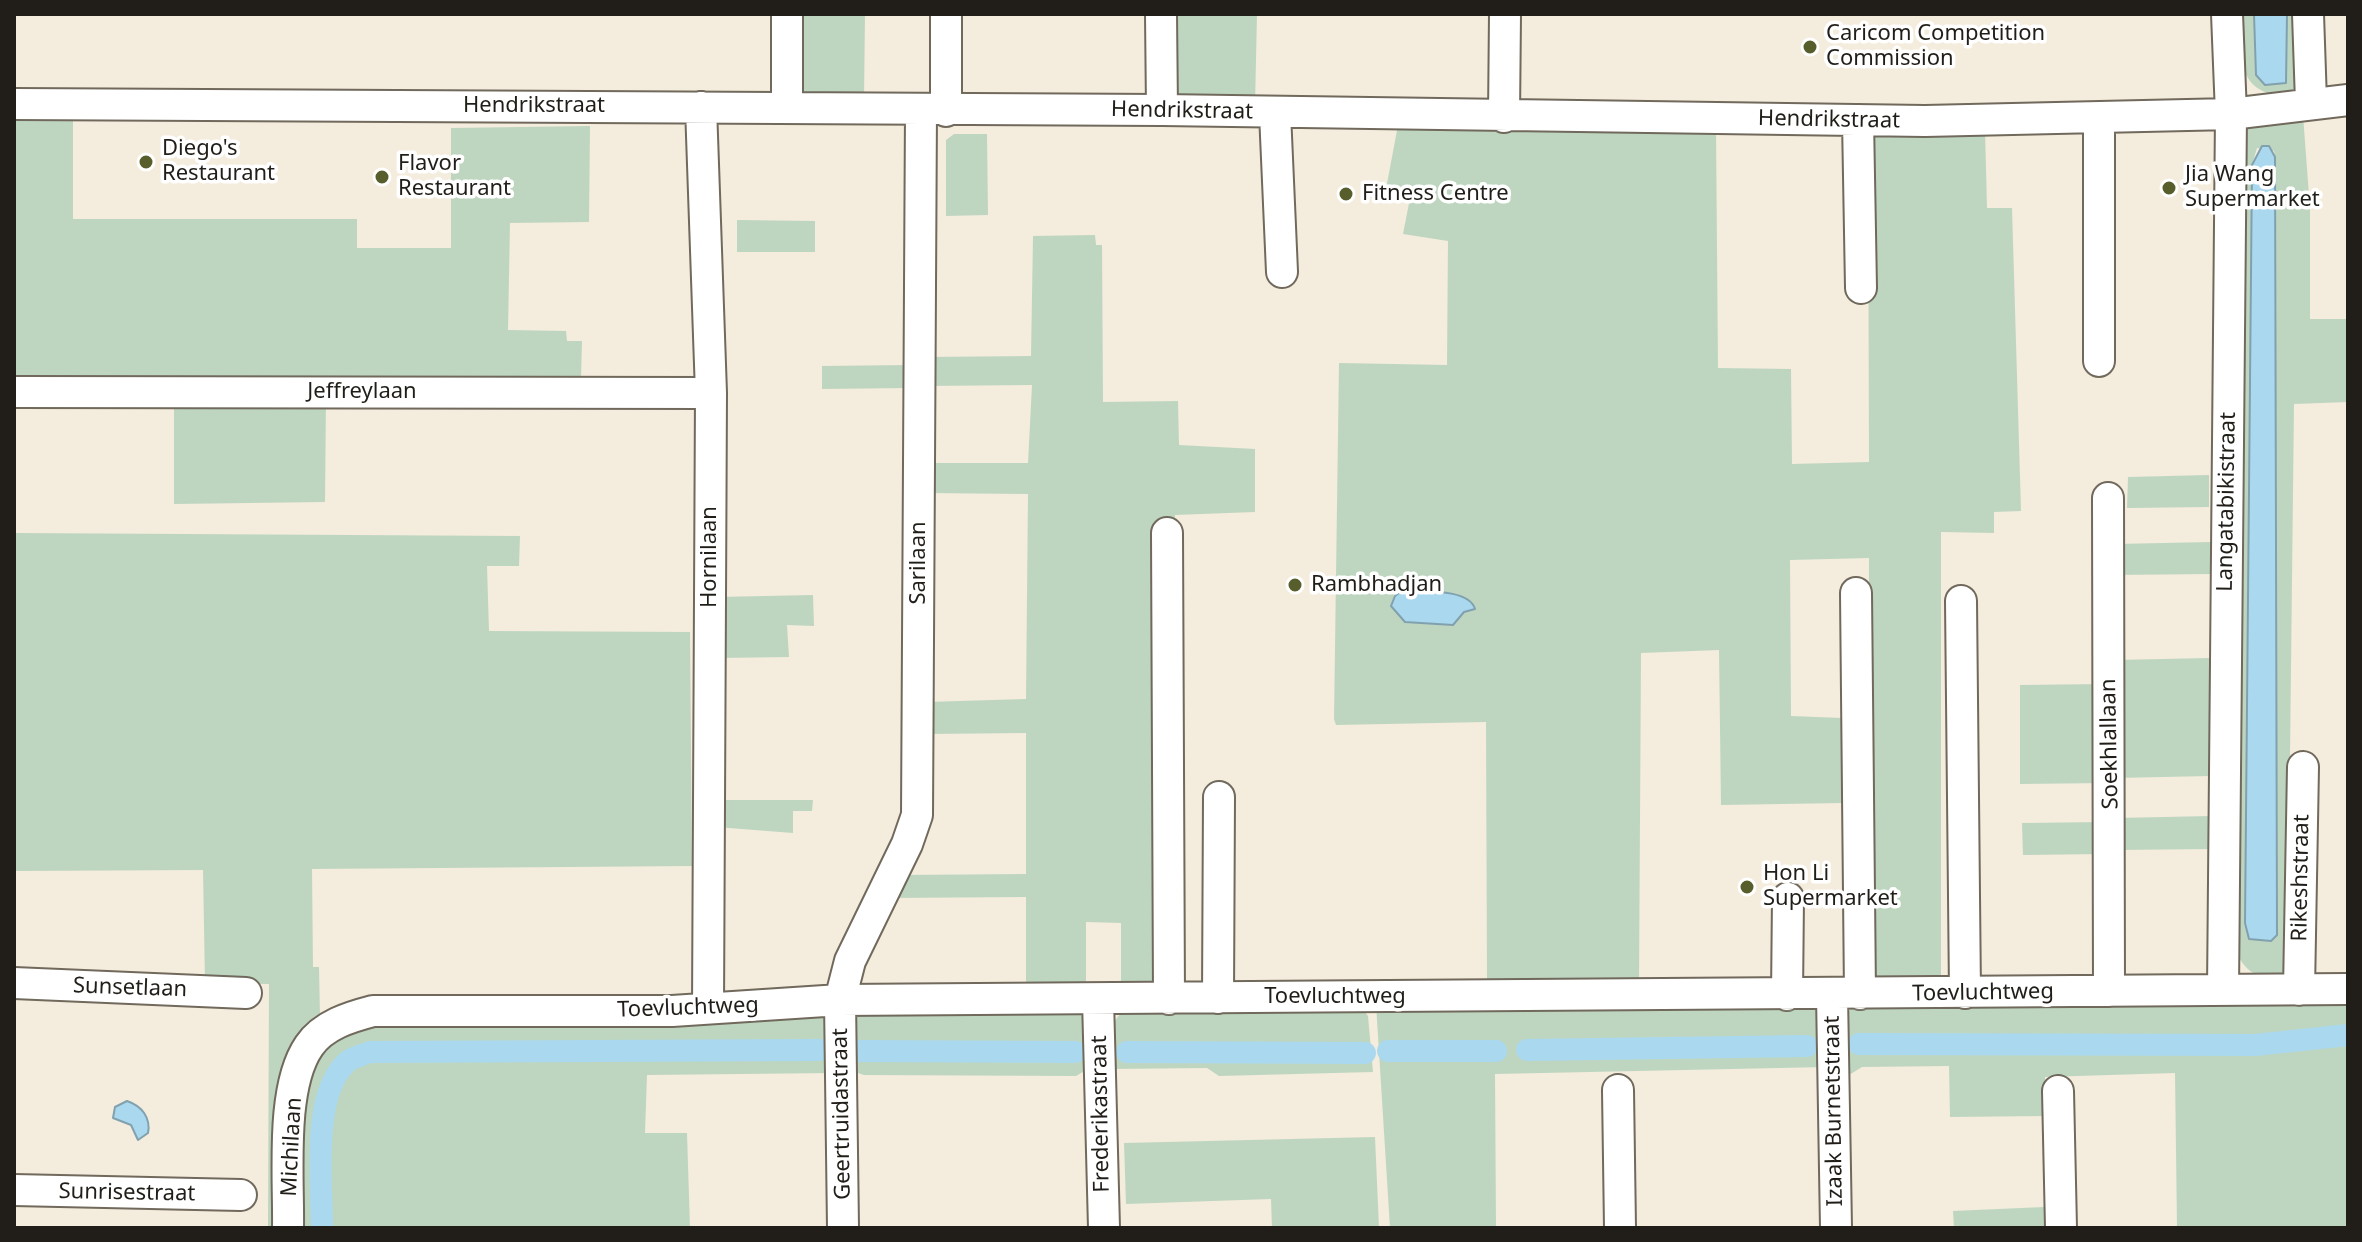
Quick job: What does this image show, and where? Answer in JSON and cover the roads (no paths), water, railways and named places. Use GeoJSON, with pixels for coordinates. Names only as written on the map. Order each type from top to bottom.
{"type":"FeatureCollection","features":[{"type":"Feature","properties":{"kind":"street"},"geometry":{"type":"LineString","coordinates":[[787,14],[787,108]]}},
{"type":"Feature","properties":{"kind":"street","name":"Sarilaan"},"geometry":{"type":"LineString","coordinates":[[840,1000],[850,961],[907,844],[917,815],[934,110],[946,14]]}},
{"type":"Feature","properties":{"kind":"street"},"geometry":{"type":"LineString","coordinates":[[1161,14],[1162,110]]}},
{"type":"Feature","properties":{"kind":"street"},"geometry":{"type":"LineString","coordinates":[[1504,117],[1505,14]]}},
{"type":"Feature","properties":{"kind":"street","name":"Langatabikistraat"},"geometry":{"type":"LineString","coordinates":[[2223,990],[2231,114],[2227,14]]}},
{"type":"Feature","properties":{"kind":"street"},"geometry":{"type":"LineString","coordinates":[[2308,14],[2311,102]]}},
{"type":"Feature","properties":{"kind":"street","name":"Hendrikstraat"},"geometry":{"type":"LineString","coordinates":[[14,104],[1162,110],[1858,120],[2099,119],[2231,114],[2311,102],[2348,100]]}},
{"type":"Feature","properties":{"kind":"street","name":"Hornilaan"},"geometry":{"type":"LineString","coordinates":[[701,107],[711,393],[708,1008]]}},
{"type":"Feature","properties":{"kind":"street"},"geometry":{"type":"LineString","coordinates":[[1275,113],[1282,272]]}},
{"type":"Feature","properties":{"kind":"street"},"geometry":{"type":"LineString","coordinates":[[2099,119],[2099,361]]}},
{"type":"Feature","properties":{"kind":"street"},"geometry":{"type":"LineString","coordinates":[[1858,120],[1861,288]]}},
{"type":"Feature","properties":{"kind":"street","name":"Jeffreylaan"},"geometry":{"type":"LineString","coordinates":[[14,392],[711,393]]}},
{"type":"Feature","properties":{"kind":"street","name":"Soekhlallaan"},"geometry":{"type":"LineString","coordinates":[[2108,498],[2109,991]]}},
{"type":"Feature","properties":{"kind":"street"},"geometry":{"type":"LineString","coordinates":[[1167,533],[1169,999]]}},
{"type":"Feature","properties":{"kind":"street","name":"Izaak Burnetstraat"},"geometry":{"type":"LineString","coordinates":[[1836,1228],[1846,994],[1856,593]]}},
{"type":"Feature","properties":{"kind":"street"},"geometry":{"type":"LineString","coordinates":[[1961,601],[1965,993]]}},
{"type":"Feature","properties":{"kind":"street","name":"Rikeshstraat"},"geometry":{"type":"LineString","coordinates":[[2299,990],[2303,767]]}},
{"type":"Feature","properties":{"kind":"street"},"geometry":{"type":"LineString","coordinates":[[1218,998],[1219,797]]}},
{"type":"Feature","properties":{"kind":"street"},"geometry":{"type":"LineString","coordinates":[[1787,995],[1788,898]]}},
{"type":"Feature","properties":{"kind":"street","name":"Sunsetlaan"},"geometry":{"type":"LineString","coordinates":[[14,983],[246,993]]}},
{"type":"Feature","properties":{"kind":"street","name":"Toevluchtweg"},"geometry":{"type":"LineString","coordinates":[[327,1029],[346,1018],[373,1011],[672,1011],[840,1000],[2348,989]]}},
{"type":"Feature","properties":{"kind":"street","name":"Frederikastraat"},"geometry":{"type":"LineString","coordinates":[[1098,999],[1104,1228]]}},
{"type":"Feature","properties":{"kind":"street","name":"Geertruidastraat"},"geometry":{"type":"LineString","coordinates":[[840,1000],[843,1228]]}},
{"type":"Feature","properties":{"kind":"street","name":"Michilaan"},"geometry":{"type":"LineString","coordinates":[[288,1228],[291,1108],[300,1064],[310,1044],[327,1029]]}},
{"type":"Feature","properties":{"kind":"street"},"geometry":{"type":"LineString","coordinates":[[1618,1090],[1620,1228]]}},
{"type":"Feature","properties":{"kind":"street"},"geometry":{"type":"LineString","coordinates":[[2058,1091],[2061,1228]]}},
{"type":"Feature","properties":{"kind":"street","name":"Sunrisestraat"},"geometry":{"type":"LineString","coordinates":[[14,1190],[241,1195]]}},
{"type":"Feature","properties":{"kind":"water"},"geometry":{"type":"Polygon","coordinates":[[[2254,14],[2287,14],[2286,83],[2265,85],[2256,75],[2254,14]]]}},
{"type":"Feature","properties":{"kind":"water"},"geometry":{"type":"Polygon","coordinates":[[[2262,146],[2269,146],[2275,157],[2277,935],[2271,941],[2249,939],[2245,923],[2252,165],[2262,146]]]}},
{"type":"Feature","properties":{"kind":"water"},"geometry":{"type":"Polygon","coordinates":[[[1403,590],[1454,594],[1471,602],[1475,609],[1464,612],[1453,625],[1405,622],[1391,606],[1395,596],[1403,590]]]}},
{"type":"Feature","properties":{"kind":"water"},"geometry":{"type":"Polygon","coordinates":[[[127,1101],[141,1109],[147,1118],[148,1133],[138,1140],[131,1125],[113,1118],[115,1107],[127,1101]]]}},
{"type":"Feature","properties":{"kind":"waterway"},"geometry":{"type":"LineString","coordinates":[[1859,1044],[2255,1045],[2348,1035]]}},
{"type":"Feature","properties":{"kind":"waterway"},"geometry":{"type":"LineString","coordinates":[[1527,1050],[1807,1046]]}},
{"type":"Feature","properties":{"kind":"waterway"},"geometry":{"type":"LineString","coordinates":[[322,1228],[320,1165],[323,1117],[336,1077],[347,1062],[358,1056],[370,1052],[819,1050]]}},
{"type":"Feature","properties":{"kind":"waterway"},"geometry":{"type":"LineString","coordinates":[[859,1051],[1075,1052]]}},
{"type":"Feature","properties":{"kind":"waterway"},"geometry":{"type":"LineString","coordinates":[[1388,1051],[1496,1051]]}},
{"type":"Feature","properties":{"kind":"waterway"},"geometry":{"type":"LineString","coordinates":[[1127,1052],[1365,1053]]}},
{"type":"Feature","properties":{"kind":"place","name":"Caricom Competition Commission"},"geometry":{"type":"Point","coordinates":[1810,47]}},
{"type":"Feature","properties":{"kind":"place","name":"Diego's Restaurant"},"geometry":{"type":"Point","coordinates":[146,162]}},
{"type":"Feature","properties":{"kind":"place","name":"Flavor Restaurant"},"geometry":{"type":"Point","coordinates":[382,177]}},
{"type":"Feature","properties":{"kind":"place","name":"Jia Wang Supermarket"},"geometry":{"type":"Point","coordinates":[2169,188]}},
{"type":"Feature","properties":{"kind":"place","name":"Fitness Centre"},"geometry":{"type":"Point","coordinates":[1346,194]}},
{"type":"Feature","properties":{"kind":"place","name":"Rambhadjan"},"geometry":{"type":"Point","coordinates":[1295,585]}},
{"type":"Feature","properties":{"kind":"place","name":"Hon Li Supermarket"},"geometry":{"type":"Point","coordinates":[1747,887]}}]}
